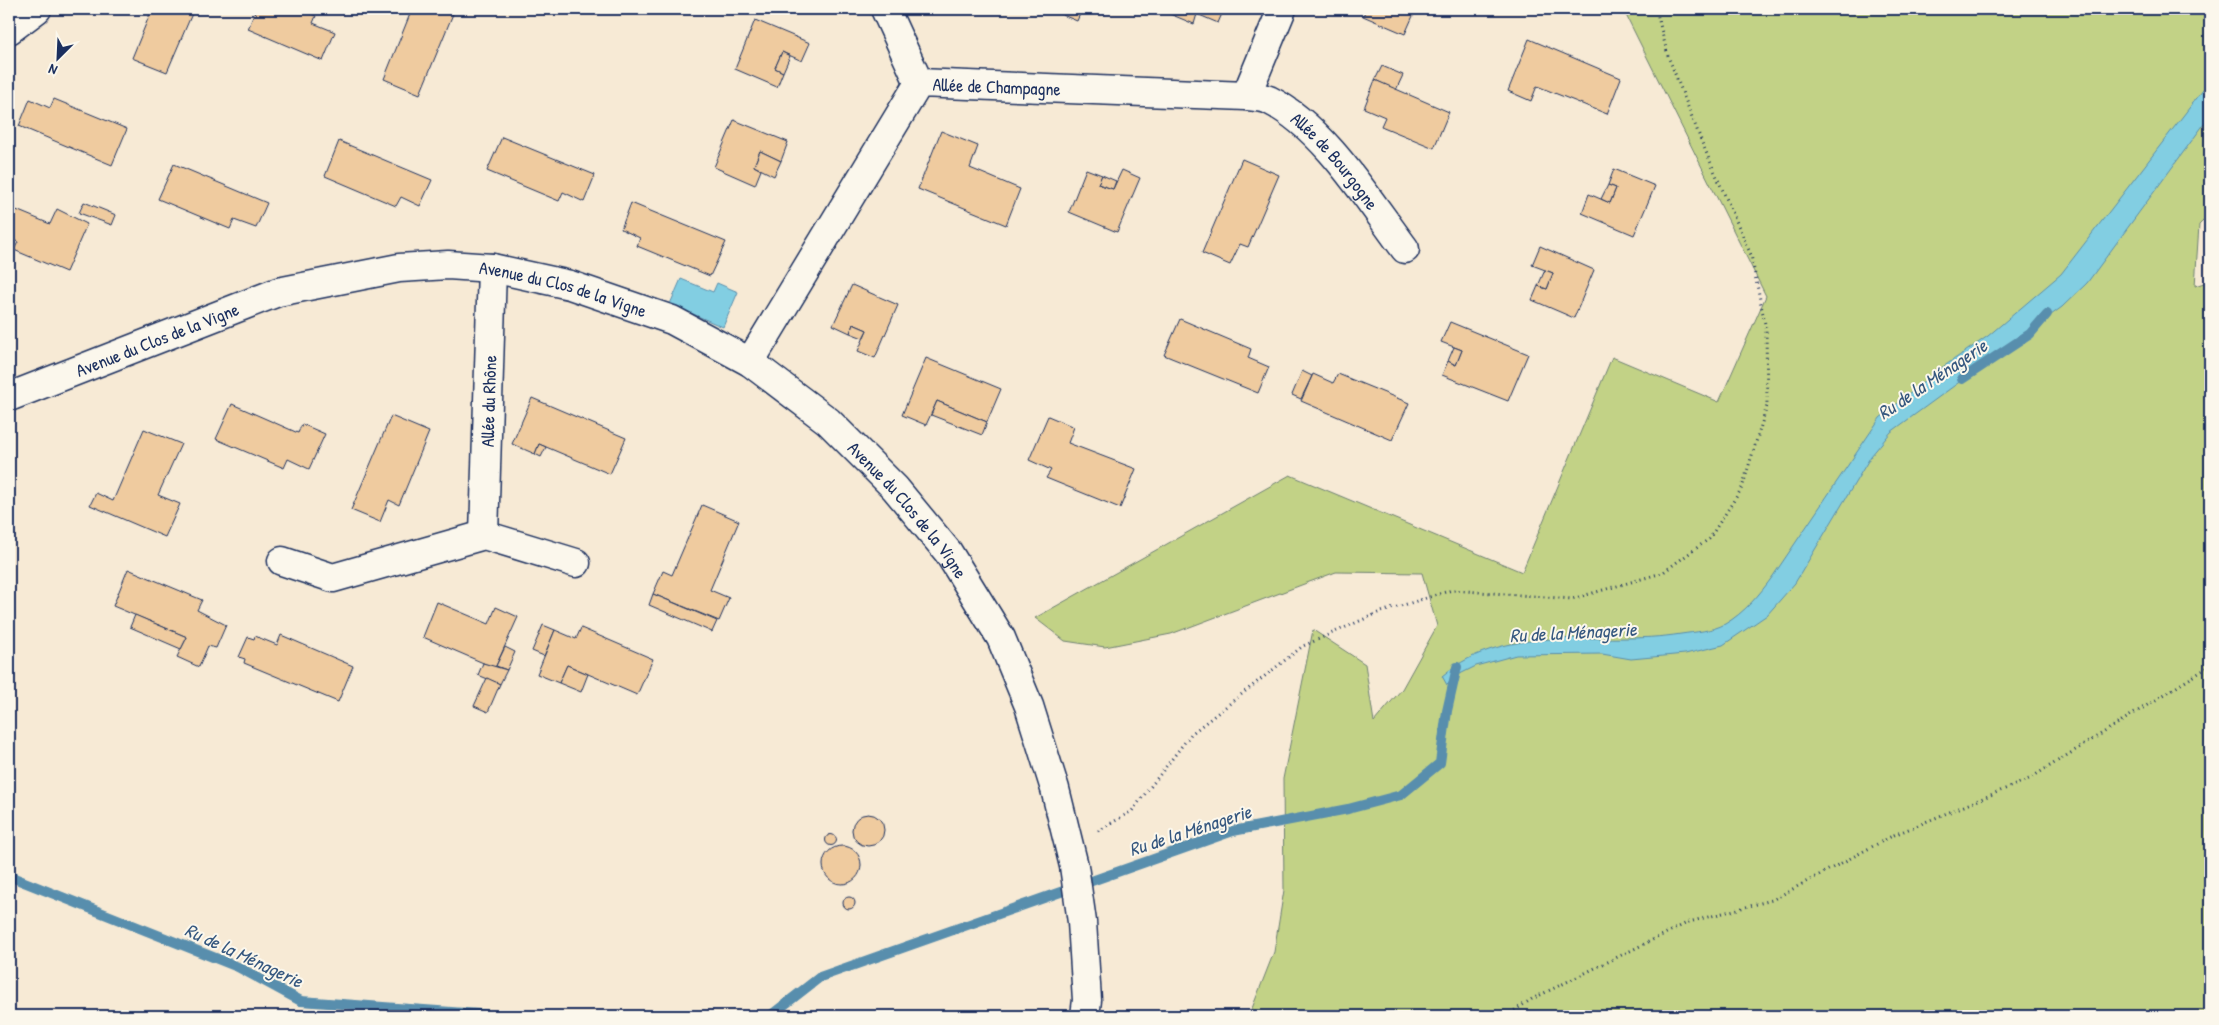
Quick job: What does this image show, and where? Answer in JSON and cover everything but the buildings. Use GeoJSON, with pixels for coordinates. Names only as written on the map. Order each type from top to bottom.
{"type":"FeatureCollection","features":[{"type":"Feature","properties":{"kind":"street"},"geometry":{"type":"LineString","coordinates":[[9,30],[37,9]]}},
{"type":"Feature","properties":{"kind":"street"},"geometry":{"type":"LineString","coordinates":[[885,9],[919,83]]}},
{"type":"Feature","properties":{"kind":"street"},"geometry":{"type":"LineString","coordinates":[[1246,96],[1282,9]]}},
{"type":"Feature","properties":{"kind":"street","name":"Allée de Champagne"},"geometry":{"type":"LineString","coordinates":[[750,362],[919,83],[1246,96]]}},
{"type":"Feature","properties":{"kind":"street","name":"Allée de Bourgogne"},"geometry":{"type":"LineString","coordinates":[[1246,96],[1267,99],[1285,110],[1329,148],[1405,250]]}},
{"type":"Feature","properties":{"kind":"street","name":"Avenue du Clos de la Vigne"},"geometry":{"type":"LineString","coordinates":[[9,397],[278,292],[399,268],[448,265],[492,268],[570,286],[672,320],[750,362],[828,421],[895,488],[948,552],[1000,638],[1029,706],[1055,789],[1071,856],[1082,922],[1087,1000],[1085,1016]]}},
{"type":"Feature","properties":{"kind":"street","name":"Allée du Rhône"},"geometry":{"type":"LineString","coordinates":[[484,535],[492,268]]}},
{"type":"Feature","properties":{"kind":"street"},"geometry":{"type":"LineString","coordinates":[[282,561],[333,578],[484,535],[576,563]]}},
{"type":"Feature","properties":{"kind":"path"},"geometry":{"type":"LineString","coordinates":[[1071,856],[1132,811],[1191,734],[1303,646],[1378,613],[1452,590],[1572,599],[1662,573],[1708,539],[1742,488],[1768,406],[1766,329],[1751,254],[1703,145],[1668,56],[1656,9]]}},
{"type":"Feature","properties":{"kind":"path"},"geometry":{"type":"LineString","coordinates":[[1506,1016],[1532,999],[1689,922],[1772,900],[1894,835],[2029,779],[2210,666]]}},
{"type":"Feature","properties":{"kind":"green space"},"geometry":{"type":"Polygon","coordinates":[[[1623,9],[2210,9],[2210,214],[2199,225],[2195,286],[2210,281],[2210,1016],[1249,1016],[1274,952],[1284,890],[1283,779],[1313,630],[1365,664],[1374,722],[1402,689],[1437,626],[1422,573],[1336,572],[1171,634],[1105,647],[1065,641],[1035,618],[1290,475],[1522,572],[1612,357],[1719,402],[1766,296],[1623,9]]]}},
{"type":"Feature","properties":{"kind":"water"},"geometry":{"type":"Polygon","coordinates":[[[2210,81],[2210,116],[2087,283],[2062,307],[1891,432],[1871,456],[1795,583],[1767,615],[1723,645],[1685,654],[1631,659],[1602,654],[1516,655],[1476,666],[1458,675],[1447,685],[1442,676],[1468,659],[1496,648],[1526,642],[1557,639],[1651,637],[1697,632],[1709,630],[1732,620],[1745,609],[1773,576],[1880,418],[1937,371],[1988,336],[2061,274],[2210,81]]]}},
{"type":"Feature","properties":{"kind":"water"},"geometry":{"type":"Polygon","coordinates":[[[681,279],[713,292],[717,283],[738,292],[723,327],[670,304],[681,279]]]}},
{"type":"Feature","properties":{"kind":"waterway","name":"Ru de la Ménagerie"},"geometry":{"type":"LineString","coordinates":[[1962,379],[2030,334],[2047,314]]}},
{"type":"Feature","properties":{"kind":"waterway","name":"Ru de la Ménagerie"},"geometry":{"type":"LineString","coordinates":[[770,1016],[820,977],[1233,831],[1348,809],[1401,795],[1440,763],[1447,711],[1457,667]]}},
{"type":"Feature","properties":{"kind":"waterway","name":"Ru de la Ménagerie"},"geometry":{"type":"LineString","coordinates":[[9,876],[238,967],[301,1001],[506,1016]]}}]}
